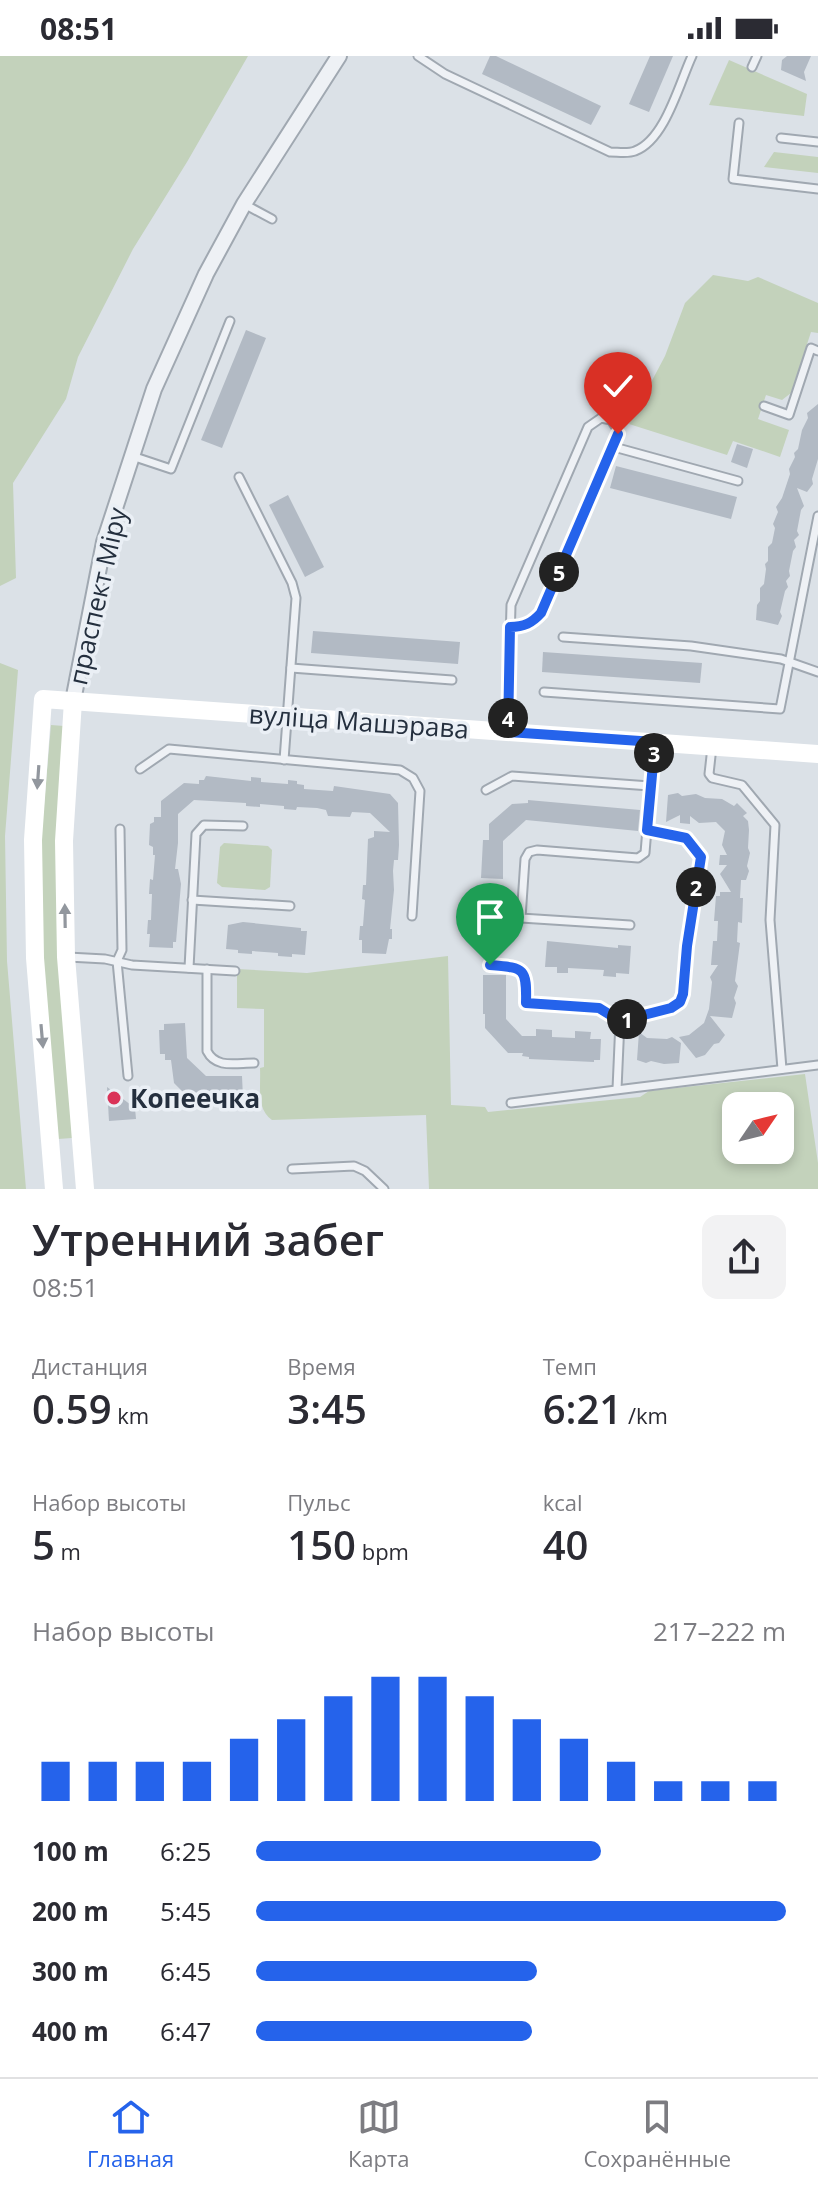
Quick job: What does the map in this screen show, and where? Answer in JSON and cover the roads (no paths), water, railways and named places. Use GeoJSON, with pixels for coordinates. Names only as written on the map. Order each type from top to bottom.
{"type":"FeatureCollection","features":[{"type":"Feature","properties":{"kind":"street","name":"праспект Міру"},"geometry":{"type":"LineString","coordinates":[[85,1189],[66,957],[64,841],[73,701],[104,542],[154,389],[206,274],[244,204],[339,56]]}},
{"type":"Feature","properties":{"kind":"street","name":"праспект Міру"},"geometry":{"type":"LineString","coordinates":[[43,699],[33,840],[35,944],[54,1189]]}},
{"type":"Feature","properties":{"kind":"street","name":"вуліца Машэрава"},"geometry":{"type":"LineString","coordinates":[[43,699],[818,754]]}},
{"type":"Feature","properties":{"kind":"lane"},"geometry":{"type":"LineString","coordinates":[[418,56],[445,74],[610,152],[633,152],[649,143],[661,128],[692,56]]}},
{"type":"Feature","properties":{"kind":"lane"},"geometry":{"type":"LineString","coordinates":[[752,67],[757,56]]}},
{"type":"Feature","properties":{"kind":"lane"},"geometry":{"type":"LineString","coordinates":[[739,123],[733,179],[818,189]]}},
{"type":"Feature","properties":{"kind":"lane"},"geometry":{"type":"LineString","coordinates":[[781,138],[818,142]]}},
{"type":"Feature","properties":{"kind":"lane"},"geometry":{"type":"LineString","coordinates":[[244,204],[272,219]]}},
{"type":"Feature","properties":{"kind":"lane"},"geometry":{"type":"LineString","coordinates":[[132,456],[171,469],[230,321]]}},
{"type":"Feature","properties":{"kind":"lane"},"geometry":{"type":"LineString","coordinates":[[764,406],[789,415],[811,348],[818,351]]}},
{"type":"Feature","properties":{"kind":"lane"},"geometry":{"type":"LineString","coordinates":[[508,732],[510,627],[511,605],[591,423],[601,418],[615,424],[618,434],[614,447],[541,613],[533,622],[510,627]]}},
{"type":"Feature","properties":{"kind":"lane"},"geometry":{"type":"LineString","coordinates":[[614,447],[738,481]]}},
{"type":"Feature","properties":{"kind":"lane"},"geometry":{"type":"LineString","coordinates":[[239,477],[292,583],[296,598],[284,760]]}},
{"type":"Feature","properties":{"kind":"lane"},"geometry":{"type":"LineString","coordinates":[[544,692],[780,709],[818,516]]}},
{"type":"Feature","properties":{"kind":"lane"},"geometry":{"type":"LineString","coordinates":[[563,637],[691,646],[788,661],[818,672]]}},
{"type":"Feature","properties":{"kind":"lane"},"geometry":{"type":"LineString","coordinates":[[291,668],[452,680]]}},
{"type":"Feature","properties":{"kind":"lane"},"geometry":{"type":"LineString","coordinates":[[630,925],[521,918],[525,859],[529,852],[537,850],[638,858],[645,853],[655,742]]}},
{"type":"Feature","properties":{"kind":"lane"},"geometry":{"type":"LineString","coordinates":[[712,745],[709,774],[712,778],[742,785],[775,825],[770,920],[782,1069]]}},
{"type":"Feature","properties":{"kind":"lane"},"geometry":{"type":"LineString","coordinates":[[140,769],[169,749],[400,770],[413,778],[420,791],[412,916]]}},
{"type":"Feature","properties":{"kind":"lane"},"geometry":{"type":"LineString","coordinates":[[486,790],[512,776],[650,786]]}},
{"type":"Feature","properties":{"kind":"lane"},"geometry":{"type":"LineString","coordinates":[[189,968],[196,834],[199,829],[211,824],[243,826]]}},
{"type":"Feature","properties":{"kind":"lane"},"geometry":{"type":"LineString","coordinates":[[120,829],[122,950],[117,961],[128,1076]]}},
{"type":"Feature","properties":{"kind":"lane"},"geometry":{"type":"LineString","coordinates":[[490,965],[516,967],[523,971],[527,978],[526,1003],[599,1008],[620,1021],[671,1008],[680,1002],[701,857],[686,838],[647,830]]}},
{"type":"Feature","properties":{"kind":"lane"},"geometry":{"type":"LineString","coordinates":[[192,900],[290,906]]}},
{"type":"Feature","properties":{"kind":"lane"},"geometry":{"type":"LineString","coordinates":[[66,957],[132,965],[235,971]]}},
{"type":"Feature","properties":{"kind":"lane"},"geometry":{"type":"LineString","coordinates":[[207,969],[207,1051],[211,1060],[219,1064],[254,1063]]}},
{"type":"Feature","properties":{"kind":"lane"},"geometry":{"type":"LineString","coordinates":[[617,1089],[620,1021]]}},
{"type":"Feature","properties":{"kind":"lane"},"geometry":{"type":"LineString","coordinates":[[511,1103],[818,1065]]}},
{"type":"Feature","properties":{"kind":"lane"},"geometry":{"type":"LineString","coordinates":[[292,1169],[354,1166],[365,1171],[384,1189]]}},
{"type":"Feature","properties":{"kind":"place","name":"Копеечка"},"geometry":{"type":"Point","coordinates":[114,1098]}}]}
